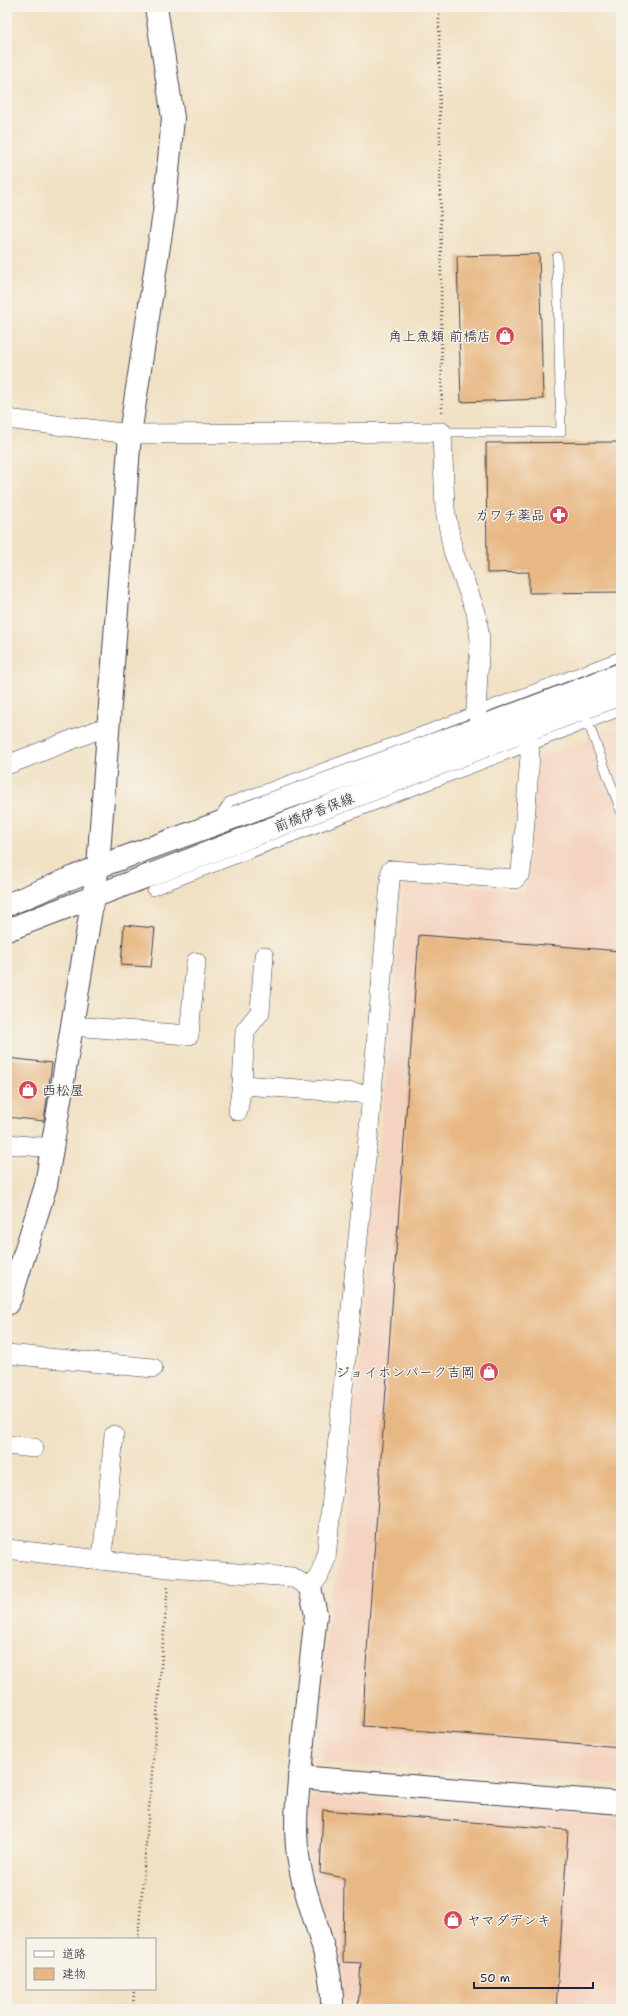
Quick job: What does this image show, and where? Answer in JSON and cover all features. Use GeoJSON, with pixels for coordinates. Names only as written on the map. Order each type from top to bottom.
{"type":"FeatureCollection","features":[{"type":"Feature","properties":{"kind":"street"},"geometry":{"type":"LineString","coordinates":[[7,1304],[11,1296],[46,1185],[98,867],[130,434],[164,213],[173,118],[156,7]]}},
{"type":"Feature","properties":{"kind":"street"},"geometry":{"type":"LineString","coordinates":[[7,419],[130,434],[442,432],[445,510],[453,551],[476,612],[480,640],[478,719]]}},
{"type":"Feature","properties":{"kind":"street","name":"前橋伊香保線"},"geometry":{"type":"LineString","coordinates":[[7,930],[93,897],[239,849],[428,757],[478,719],[608,673]]}},
{"type":"Feature","properties":{"kind":"street","name":"前橋伊香保線"},"geometry":{"type":"LineString","coordinates":[[7,905],[98,867],[214,825],[428,757],[529,737],[585,715],[621,694]]}},
{"type":"Feature","properties":{"kind":"street"},"geometry":{"type":"LineString","coordinates":[[7,765],[97,730],[109,728]]}},
{"type":"Feature","properties":{"kind":"street"},"geometry":{"type":"LineString","coordinates":[[310,1588],[319,1576],[326,1558],[372,1094],[391,870],[514,879],[521,872],[529,737]]}},
{"type":"Feature","properties":{"kind":"street"},"geometry":{"type":"LineString","coordinates":[[238,1111],[242,1085],[245,1031],[260,1012],[264,956]]}},
{"type":"Feature","properties":{"kind":"street"},"geometry":{"type":"LineString","coordinates":[[72,1026],[189,1034],[196,962]]}},
{"type":"Feature","properties":{"kind":"street"},"geometry":{"type":"LineString","coordinates":[[242,1085],[372,1094]]}},
{"type":"Feature","properties":{"kind":"street"},"geometry":{"type":"LineString","coordinates":[[7,1144],[52,1148]]}},
{"type":"Feature","properties":{"kind":"street"},"geometry":{"type":"LineString","coordinates":[[7,1354],[153,1368]]}},
{"type":"Feature","properties":{"kind":"street"},"geometry":{"type":"LineString","coordinates":[[102,1560],[114,1434]]}},
{"type":"Feature","properties":{"kind":"street"},"geometry":{"type":"LineString","coordinates":[[7,1445],[34,1448]]}},
{"type":"Feature","properties":{"kind":"street"},"geometry":{"type":"LineString","coordinates":[[7,1549],[169,1568],[292,1577],[310,1588],[316,1614],[296,1808],[297,1848],[306,1888],[325,1954],[333,1993],[332,2009]]}},
{"type":"Feature","properties":{"kind":"street"},"geometry":{"type":"LineString","coordinates":[[300,1777],[621,1803]]}},
{"type":"Feature","properties":{"kind":"lane"},"geometry":{"type":"LineString","coordinates":[[442,432],[561,432],[558,257]]}},
{"type":"Feature","properties":{"kind":"lane"},"geometry":{"type":"LineString","coordinates":[[608,673],[621,656]]}},
{"type":"Feature","properties":{"kind":"lane"},"geometry":{"type":"LineString","coordinates":[[621,711],[585,715],[621,811]]}},
{"type":"Feature","properties":{"kind":"lane"},"geometry":{"type":"LineString","coordinates":[[152,891],[239,849]]}},
{"type":"Feature","properties":{"kind":"path"},"geometry":{"type":"LineString","coordinates":[[438,7],[442,432]]}},
{"type":"Feature","properties":{"kind":"path"},"geometry":{"type":"LineString","coordinates":[[138,1938],[169,1568]]}},
{"type":"Feature","properties":{"kind":"path"},"geometry":{"type":"LineString","coordinates":[[133,2009],[134,1990]]}},
{"type":"Feature","properties":{"kind":"shaded area","name":"ジョイホンパーク吉岡"},"geometry":{"type":"Polygon","coordinates":[[[621,727],[621,1784],[324,1763],[317,1748],[331,1600],[343,1548],[372,1196],[380,1140],[405,884],[408,879],[525,892],[539,758],[621,727]]]}},
{"type":"Feature","properties":{"kind":"shaded area","name":"ヤマダデンキ"},"geometry":{"type":"Polygon","coordinates":[[[315,1796],[621,1820],[621,2009],[344,2009],[344,1973],[336,1939],[318,1898],[307,1842],[307,1805],[315,1796]]]}},
{"type":"Feature","properties":{"kind":"building"},"geometry":{"type":"Polygon","coordinates":[[[539,254],[543,399],[461,402],[457,256],[539,254]]]}},
{"type":"Feature","properties":{"kind":"building"},"geometry":{"type":"Polygon","coordinates":[[[621,442],[621,592],[529,593],[529,572],[487,573],[486,443],[621,442]]]}},
{"type":"Feature","properties":{"kind":"building"},"geometry":{"type":"Polygon","coordinates":[[[124,925],[155,928],[151,967],[121,965],[124,925]]]}},
{"type":"Feature","properties":{"kind":"building","name":"ジョイホンパーク吉岡"},"geometry":{"type":"Polygon","coordinates":[[[419,935],[621,951],[621,1747],[363,1726],[365,1678],[419,935]]]}},
{"type":"Feature","properties":{"kind":"building","name":"西松屋"},"geometry":{"type":"Polygon","coordinates":[[[7,1058],[52,1063],[44,1121],[7,1117],[7,1058]]]}},
{"type":"Feature","properties":{"kind":"building","name":"ヤマダデンキ"},"geometry":{"type":"Polygon","coordinates":[[[323,1810],[568,1830],[556,2009],[358,2009],[361,1963],[343,1962],[344,1878],[320,1873],[323,1810]]]}},
{"type":"Feature","properties":{"kind":"place","name":"角上魚類 前橋店"},"geometry":{"type":"Point","coordinates":[505,336]}},
{"type":"Feature","properties":{"kind":"place","name":"カワチ薬品"},"geometry":{"type":"Point","coordinates":[559,515]}},
{"type":"Feature","properties":{"kind":"place","name":"西松屋"},"geometry":{"type":"Point","coordinates":[28,1090]}},
{"type":"Feature","properties":{"kind":"place","name":"ジョイホンパーク吉岡"},"geometry":{"type":"Point","coordinates":[489,1372]}},
{"type":"Feature","properties":{"kind":"place","name":"ヤマダデンキ"},"geometry":{"type":"Point","coordinates":[453,1920]}}]}
